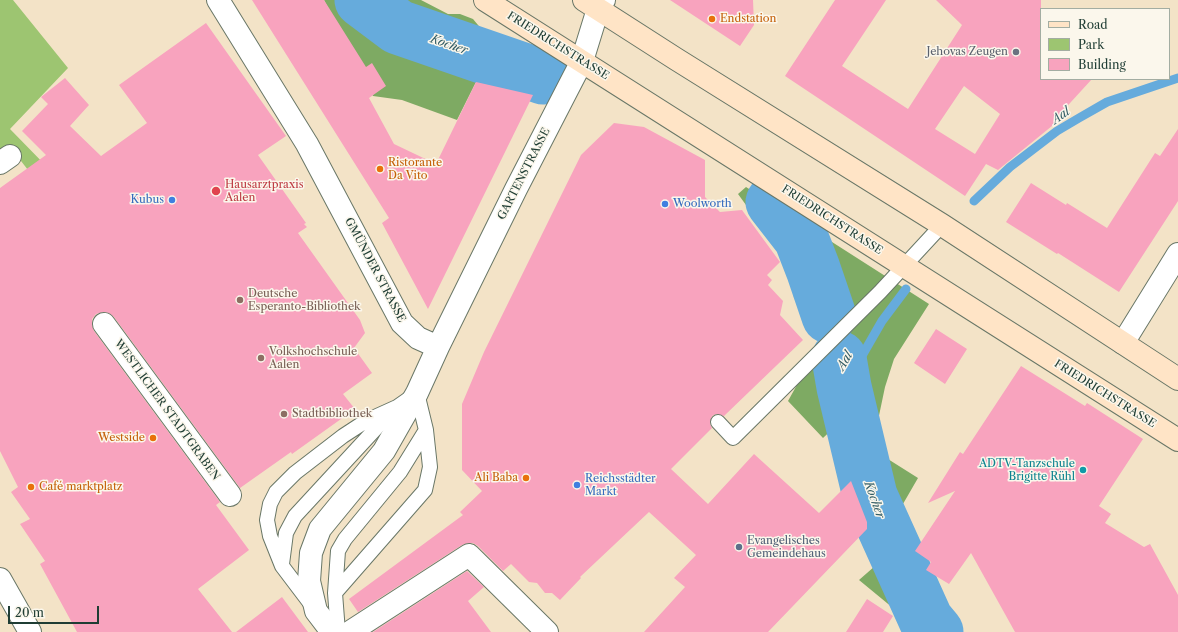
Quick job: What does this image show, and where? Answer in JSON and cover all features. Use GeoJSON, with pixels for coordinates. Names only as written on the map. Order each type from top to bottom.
{"type":"FeatureCollection","features":[{"type":"Feature","properties":{"kind":"main road","name":"FRIEDRICHSTRASSE"},"geometry":{"type":"LineString","coordinates":[[485,0],[1178,440]]}},
{"type":"Feature","properties":{"kind":"main road"},"geometry":{"type":"LineString","coordinates":[[596,3],[671,56],[942,225],[1178,379]]}},
{"type":"Feature","properties":{"kind":"street","name":"GMÜNDER STRASSE"},"geometry":{"type":"LineString","coordinates":[[218,0],[307,144],[402,322],[418,338],[438,347]]}},
{"type":"Feature","properties":{"kind":"street","name":"GARTENSTRASSE"},"geometry":{"type":"LineString","coordinates":[[438,347],[516,189],[582,61],[596,3]]}},
{"type":"Feature","properties":{"kind":"street"},"geometry":{"type":"LineString","coordinates":[[1123,343],[1178,254]]}},
{"type":"Feature","properties":{"kind":"street","name":"WESTLICHER STADTGRABEN"},"geometry":{"type":"LineString","coordinates":[[104,324],[230,495]]}},
{"type":"Feature","properties":{"kind":"street"},"geometry":{"type":"LineString","coordinates":[[332,632],[316,611],[309,581],[311,553],[320,529],[384,451],[417,394],[438,347]]}},
{"type":"Feature","properties":{"kind":"street"},"geometry":{"type":"LineString","coordinates":[[350,632],[469,555],[547,632]]}},
{"type":"Feature","properties":{"kind":"street"},"geometry":{"type":"LineString","coordinates":[[0,580],[30,632]]}},
{"type":"Feature","properties":{"kind":"lane"},"geometry":{"type":"LineString","coordinates":[[718,422],[733,438],[880,292],[942,225]]}},
{"type":"Feature","properties":{"kind":"lane"},"geometry":{"type":"LineString","coordinates":[[316,611],[282,566],[270,536],[268,520],[270,504],[276,492],[295,473],[343,436],[366,421],[397,407],[417,394],[426,430],[430,467],[424,490],[335,593]]}},
{"type":"Feature","properties":{"kind":"lane"},"geometry":{"type":"LineString","coordinates":[[282,566],[286,533],[295,516],[397,407]]}},
{"type":"Feature","properties":{"kind":"lane"},"geometry":{"type":"LineString","coordinates":[[338,632],[335,593],[338,551],[345,539],[400,472],[426,430]]}},
{"type":"Feature","properties":{"kind":"green space"},"geometry":{"type":"Polygon","coordinates":[[[0,0],[13,0],[68,68],[10,129],[52,172],[38,183],[11,148],[0,155],[0,0]]]}},
{"type":"Feature","properties":{"kind":"green space"},"geometry":{"type":"Polygon","coordinates":[[[324,0],[421,0],[448,14],[460,14],[473,19],[483,31],[509,46],[541,78],[533,95],[476,82],[457,120],[402,100],[373,96],[359,72],[324,0]]]}},
{"type":"Feature","properties":{"kind":"green space"},"geometry":{"type":"Polygon","coordinates":[[[746,187],[929,304],[894,359],[885,387],[872,449],[918,478],[896,516],[928,598],[952,632],[914,632],[893,608],[859,580],[883,559],[857,496],[852,480],[840,422],[823,438],[788,401],[837,313],[832,292],[804,313],[794,298],[791,267],[738,194],[746,187]]]}},
{"type":"Feature","properties":{"kind":"building"},"geometry":{"type":"Polygon","coordinates":[[[252,0],[324,0],[366,67],[372,63],[386,86],[369,98],[394,144],[436,164],[476,82],[533,95],[428,309],[382,223],[389,218],[252,0]]]}},
{"type":"Feature","properties":{"kind":"building"},"geometry":{"type":"Polygon","coordinates":[[[670,0],[753,0],[754,25],[740,46],[670,0]]]}},
{"type":"Feature","properties":{"kind":"building"},"geometry":{"type":"Polygon","coordinates":[[[835,0],[886,0],[842,66],[908,109],[962,25],[936,0],[1041,0],[1040,80],[1091,80],[1060,114],[1063,117],[998,170],[986,164],[965,196],[785,76],[835,0]],[[964,86],[935,129],[975,154],[1000,114],[964,86]]]}},
{"type":"Feature","properties":{"kind":"building"},"geometry":{"type":"Polygon","coordinates":[[[206,23],[286,136],[258,155],[306,223],[304,224],[307,227],[298,233],[360,320],[365,333],[354,348],[372,373],[343,394],[355,409],[292,454],[291,452],[240,488],[114,317],[109,313],[103,312],[96,314],[92,319],[94,331],[220,502],[216,505],[249,550],[198,589],[232,632],[77,632],[40,564],[45,561],[20,524],[30,519],[11,492],[18,487],[0,451],[0,188],[46,155],[22,131],[48,104],[41,97],[65,78],[89,105],[70,126],[101,156],[147,123],[119,85],[206,23]]]}},
{"type":"Feature","properties":{"kind":"building"},"geometry":{"type":"Polygon","coordinates":[[[614,123],[644,127],[705,160],[705,197],[720,212],[742,210],[780,262],[767,275],[772,280],[768,285],[783,301],[780,315],[803,340],[724,416],[716,414],[712,416],[710,424],[712,428],[671,469],[708,504],[754,454],[819,513],[851,481],[867,522],[867,529],[768,632],[644,632],[685,587],[674,578],[696,555],[649,512],[580,577],[581,578],[560,600],[552,593],[545,593],[537,583],[529,582],[511,564],[503,571],[478,546],[473,543],[468,543],[462,545],[358,612],[349,599],[463,515],[460,512],[482,491],[462,470],[462,404],[484,352],[581,155],[614,123]]]}},
{"type":"Feature","properties":{"kind":"building"},"geometry":{"type":"Polygon","coordinates":[[[1178,129],[1178,201],[1119,292],[1006,222],[1031,183],[1107,228],[1155,153],[1160,156],[1178,129]]]}},
{"type":"Feature","properties":{"kind":"building"},"geometry":{"type":"Polygon","coordinates":[[[936,329],[967,349],[945,384],[914,363],[936,329]]]}},
{"type":"Feature","properties":{"kind":"building"},"geometry":{"type":"Polygon","coordinates":[[[1021,366],[1085,406],[1087,403],[1143,439],[1099,506],[1111,514],[1105,523],[1144,547],[1150,544],[1178,595],[1178,632],[1015,632],[971,553],[949,584],[926,570],[931,562],[915,551],[955,491],[928,503],[960,452],[963,454],[1021,366]]]}},
{"type":"Feature","properties":{"kind":"building"},"geometry":{"type":"Polygon","coordinates":[[[467,571],[484,587],[468,601],[491,632],[373,632],[467,571]]]}},
{"type":"Feature","properties":{"kind":"building"},"geometry":{"type":"Polygon","coordinates":[[[282,597],[308,632],[236,632],[282,597]]]}},
{"type":"Feature","properties":{"kind":"building"},"geometry":{"type":"Polygon","coordinates":[[[867,599],[893,616],[883,632],[846,632],[867,599]]]}},
{"type":"Feature","properties":{"kind":"waterway","name":"Kocher"},"geometry":{"type":"LineString","coordinates":[[362,0],[398,27],[543,77]]}},
{"type":"Feature","properties":{"kind":"waterway","name":"Aal"},"geometry":{"type":"LineString","coordinates":[[974,201],[1010,167],[1057,131],[1107,102],[1178,78]]}},
{"type":"Feature","properties":{"kind":"waterway","name":"Kocher"},"geometry":{"type":"LineString","coordinates":[[773,202],[801,238],[829,316]]}},
{"type":"Feature","properties":{"kind":"waterway","name":"Aal"},"geometry":{"type":"LineString","coordinates":[[844,387],[882,321],[906,289]]}},
{"type":"Feature","properties":{"kind":"waterway","name":"Kocher"},"geometry":{"type":"LineString","coordinates":[[839,358],[844,387],[870,496],[926,620],[936,632]]}},
{"type":"Feature","properties":{"kind":"place","name":"Endstation"},"geometry":{"type":"Point","coordinates":[712,19]}},
{"type":"Feature","properties":{"kind":"place","name":"Jehovas Zeugen"},"geometry":{"type":"Point","coordinates":[1016,52]}},
{"type":"Feature","properties":{"kind":"place","name":"Ristorante Da Vito"},"geometry":{"type":"Point","coordinates":[380,169]}},
{"type":"Feature","properties":{"kind":"place","name":"Hausarztpraxis Aalen"},"geometry":{"type":"Point","coordinates":[216,191]}},
{"type":"Feature","properties":{"kind":"place","name":"Kubus"},"geometry":{"type":"Point","coordinates":[172,200]}},
{"type":"Feature","properties":{"kind":"place","name":"Woolworth"},"geometry":{"type":"Point","coordinates":[665,204]}},
{"type":"Feature","properties":{"kind":"place","name":"Deutsche Esperanto-Bibliothek"},"geometry":{"type":"Point","coordinates":[240,300]}},
{"type":"Feature","properties":{"kind":"place","name":"Volkshochschule Aalen"},"geometry":{"type":"Point","coordinates":[261,358]}},
{"type":"Feature","properties":{"kind":"place","name":"Stadtbibliothek"},"geometry":{"type":"Point","coordinates":[284,414]}},
{"type":"Feature","properties":{"kind":"place","name":"Westside"},"geometry":{"type":"Point","coordinates":[153,438]}},
{"type":"Feature","properties":{"kind":"place","name":"ADTV-Tanzschule Brigitte Rühl"},"geometry":{"type":"Point","coordinates":[1083,470]}},
{"type":"Feature","properties":{"kind":"place","name":"Ali Baba"},"geometry":{"type":"Point","coordinates":[526,478]}},
{"type":"Feature","properties":{"kind":"place","name":"Reichsstädter Markt"},"geometry":{"type":"Point","coordinates":[577,485]}},
{"type":"Feature","properties":{"kind":"place","name":"Café marktplatz"},"geometry":{"type":"Point","coordinates":[31,487]}},
{"type":"Feature","properties":{"kind":"place","name":"Evangelisches Gemeindehaus"},"geometry":{"type":"Point","coordinates":[739,547]}}]}
